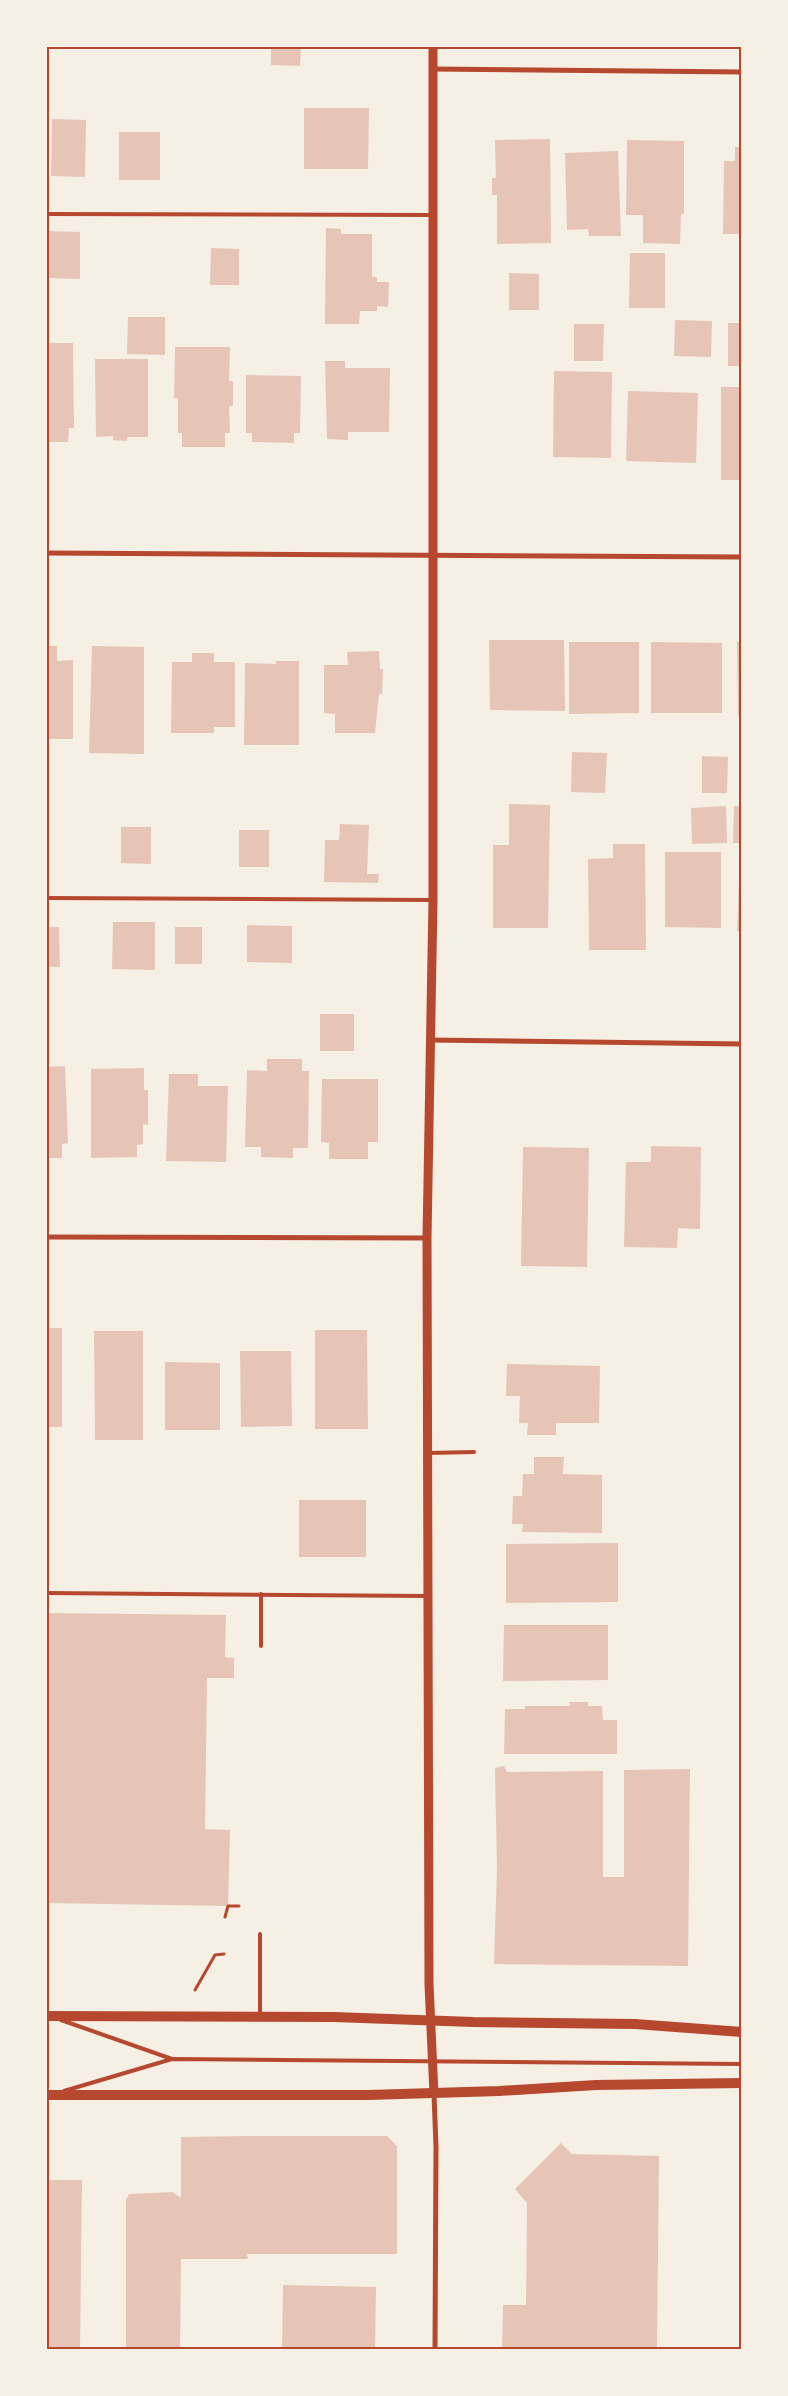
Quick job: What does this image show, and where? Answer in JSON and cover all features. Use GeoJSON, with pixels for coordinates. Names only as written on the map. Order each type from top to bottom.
{"type":"FeatureCollection","features":[{"type":"Feature","properties":{"kind":"main road"},"geometry":{"type":"LineString","coordinates":[[48,2016],[260,2017],[635,2024],[742,2032]]}},
{"type":"Feature","properties":{"kind":"main road"},"geometry":{"type":"LineString","coordinates":[[48,2095],[434,2094],[596,2085],[742,2083]]}},
{"type":"Feature","properties":{"kind":"street"},"geometry":{"type":"LineString","coordinates":[[433,46],[433,900],[428,1238],[428,1596],[431,2020],[436,2147],[435,2350]]}},
{"type":"Feature","properties":{"kind":"street"},"geometry":{"type":"LineString","coordinates":[[433,69],[742,72]]}},
{"type":"Feature","properties":{"kind":"street"},"geometry":{"type":"LineString","coordinates":[[46,553],[742,558]]}},
{"type":"Feature","properties":{"kind":"street"},"geometry":{"type":"LineString","coordinates":[[430,1040],[742,1044]]}},
{"type":"Feature","properties":{"kind":"street"},"geometry":{"type":"LineString","coordinates":[[46,1237],[428,1238]]}},
{"type":"Feature","properties":{"kind":"lane"},"geometry":{"type":"LineString","coordinates":[[46,214],[433,215]]}},
{"type":"Feature","properties":{"kind":"lane"},"geometry":{"type":"LineString","coordinates":[[46,898],[433,900]]}},
{"type":"Feature","properties":{"kind":"lane"},"geometry":{"type":"LineString","coordinates":[[428,1453],[474,1452]]}},
{"type":"Feature","properties":{"kind":"lane"},"geometry":{"type":"LineString","coordinates":[[46,1592],[428,1596]]}},
{"type":"Feature","properties":{"kind":"lane"},"geometry":{"type":"LineString","coordinates":[[261,1594],[261,1646]]}},
{"type":"Feature","properties":{"kind":"lane"},"geometry":{"type":"LineString","coordinates":[[260,1934],[260,2017]]}},
{"type":"Feature","properties":{"kind":"lane"},"geometry":{"type":"LineString","coordinates":[[48,2016],[172,2059]]}},
{"type":"Feature","properties":{"kind":"lane"},"geometry":{"type":"LineString","coordinates":[[48,2095],[172,2059],[742,2064]]}},
{"type":"Feature","properties":{"kind":"path"},"geometry":{"type":"LineString","coordinates":[[225,1917],[228,1906],[238,1906]]}},
{"type":"Feature","properties":{"kind":"path"},"geometry":{"type":"LineString","coordinates":[[191,1997],[215,1955],[224,1954]]}},
{"type":"Feature","properties":{"kind":"building"},"geometry":{"type":"Polygon","coordinates":[[[46,46],[71,46],[71,49],[46,49],[46,46]]]}},
{"type":"Feature","properties":{"kind":"building"},"geometry":{"type":"Polygon","coordinates":[[[271,46],[301,46],[300,66],[271,65],[271,46]]]}},
{"type":"Feature","properties":{"kind":"building"},"geometry":{"type":"Polygon","coordinates":[[[304,108],[369,108],[368,169],[304,169],[304,108]]]}},
{"type":"Feature","properties":{"kind":"building"},"geometry":{"type":"Polygon","coordinates":[[[52,119],[86,120],[85,177],[51,176],[52,119]]]}},
{"type":"Feature","properties":{"kind":"building"},"geometry":{"type":"Polygon","coordinates":[[[119,132],[160,132],[160,180],[119,180],[119,132]]]}},
{"type":"Feature","properties":{"kind":"building"},"geometry":{"type":"Polygon","coordinates":[[[550,139],[551,243],[497,244],[497,195],[492,195],[492,178],[496,178],[495,140],[550,139]]]}},
{"type":"Feature","properties":{"kind":"building"},"geometry":{"type":"Polygon","coordinates":[[[627,140],[684,141],[684,214],[681,214],[680,244],[643,243],[643,215],[626,215],[627,140]]]}},
{"type":"Feature","properties":{"kind":"building"},"geometry":{"type":"Polygon","coordinates":[[[735,147],[742,147],[742,234],[723,234],[724,161],[735,161],[735,147]]]}},
{"type":"Feature","properties":{"kind":"building"},"geometry":{"type":"Polygon","coordinates":[[[618,151],[621,236],[589,236],[588,229],[567,230],[565,153],[618,151]]]}},
{"type":"Feature","properties":{"kind":"building"},"geometry":{"type":"Polygon","coordinates":[[[326,228],[341,229],[341,234],[372,234],[372,277],[377,277],[377,282],[389,282],[388,307],[377,306],[377,311],[360,311],[359,324],[325,324],[326,228]]]}},
{"type":"Feature","properties":{"kind":"building"},"geometry":{"type":"Polygon","coordinates":[[[46,231],[80,232],[80,279],[46,278],[46,231]]]}},
{"type":"Feature","properties":{"kind":"building"},"geometry":{"type":"Polygon","coordinates":[[[211,248],[239,249],[239,285],[210,285],[211,248]]]}},
{"type":"Feature","properties":{"kind":"building"},"geometry":{"type":"Polygon","coordinates":[[[630,253],[665,253],[665,308],[629,308],[630,253]]]}},
{"type":"Feature","properties":{"kind":"building"},"geometry":{"type":"Polygon","coordinates":[[[509,273],[539,274],[539,310],[509,310],[509,273]]]}},
{"type":"Feature","properties":{"kind":"building"},"geometry":{"type":"Polygon","coordinates":[[[128,317],[165,317],[165,355],[127,354],[128,317]]]}},
{"type":"Feature","properties":{"kind":"building"},"geometry":{"type":"Polygon","coordinates":[[[675,320],[712,321],[711,357],[674,356],[675,320]]]}},
{"type":"Feature","properties":{"kind":"building"},"geometry":{"type":"Polygon","coordinates":[[[728,323],[742,323],[742,366],[728,366],[728,323]]]}},
{"type":"Feature","properties":{"kind":"building"},"geometry":{"type":"Polygon","coordinates":[[[574,324],[604,324],[603,361],[574,361],[574,324]]]}},
{"type":"Feature","properties":{"kind":"building"},"geometry":{"type":"Polygon","coordinates":[[[46,343],[73,343],[74,428],[69,428],[68,442],[46,442],[46,343]]]}},
{"type":"Feature","properties":{"kind":"building"},"geometry":{"type":"Polygon","coordinates":[[[175,347],[230,347],[229,381],[233,381],[233,406],[229,406],[230,433],[225,433],[225,447],[182,447],[182,433],[178,433],[178,398],[174,398],[175,347]]]}},
{"type":"Feature","properties":{"kind":"building"},"geometry":{"type":"Polygon","coordinates":[[[95,359],[148,359],[148,437],[127,437],[127,441],[113,440],[113,436],[96,437],[95,359]]]}},
{"type":"Feature","properties":{"kind":"building"},"geometry":{"type":"Polygon","coordinates":[[[325,361],[345,361],[345,368],[390,368],[389,432],[348,432],[348,440],[327,439],[325,361]]]}},
{"type":"Feature","properties":{"kind":"building"},"geometry":{"type":"Polygon","coordinates":[[[554,371],[612,372],[611,458],[553,457],[554,371]]]}},
{"type":"Feature","properties":{"kind":"building"},"geometry":{"type":"Polygon","coordinates":[[[246,375],[301,376],[300,433],[294,433],[294,443],[252,442],[252,433],[246,433],[246,375]]]}},
{"type":"Feature","properties":{"kind":"building"},"geometry":{"type":"Polygon","coordinates":[[[721,387],[742,387],[742,480],[721,480],[721,387]]]}},
{"type":"Feature","properties":{"kind":"building"},"geometry":{"type":"Polygon","coordinates":[[[628,391],[698,393],[696,463],[626,461],[628,391]]]}},
{"type":"Feature","properties":{"kind":"building"},"geometry":{"type":"Polygon","coordinates":[[[489,640],[564,640],[565,711],[490,710],[489,640]]]}},
{"type":"Feature","properties":{"kind":"building"},"geometry":{"type":"Polygon","coordinates":[[[569,642],[639,642],[639,713],[569,714],[569,642]]]}},
{"type":"Feature","properties":{"kind":"building"},"geometry":{"type":"Polygon","coordinates":[[[651,642],[722,643],[722,713],[651,713],[651,642]]]}},
{"type":"Feature","properties":{"kind":"building"},"geometry":{"type":"Polygon","coordinates":[[[737,642],[742,642],[742,716],[738,716],[737,642]]]}},
{"type":"Feature","properties":{"kind":"building"},"geometry":{"type":"Polygon","coordinates":[[[46,646],[57,646],[57,661],[73,660],[73,739],[46,739],[46,646]]]}},
{"type":"Feature","properties":{"kind":"building"},"geometry":{"type":"Polygon","coordinates":[[[92,646],[144,647],[144,754],[89,753],[92,646]]]}},
{"type":"Feature","properties":{"kind":"building"},"geometry":{"type":"Polygon","coordinates":[[[379,651],[380,669],[383,669],[382,694],[379,694],[375,733],[335,733],[335,714],[324,713],[324,665],[348,665],[347,652],[379,651]]]}},
{"type":"Feature","properties":{"kind":"building"},"geometry":{"type":"Polygon","coordinates":[[[192,653],[214,653],[214,662],[235,662],[235,727],[214,727],[214,733],[171,733],[172,662],[192,662],[192,653]]]}},
{"type":"Feature","properties":{"kind":"building"},"geometry":{"type":"Polygon","coordinates":[[[276,661],[299,661],[299,745],[244,745],[245,663],[276,664],[276,661]]]}},
{"type":"Feature","properties":{"kind":"building"},"geometry":{"type":"Polygon","coordinates":[[[572,752],[607,753],[605,793],[571,792],[572,752]]]}},
{"type":"Feature","properties":{"kind":"building"},"geometry":{"type":"Polygon","coordinates":[[[702,756],[728,757],[727,793],[702,793],[702,756]]]}},
{"type":"Feature","properties":{"kind":"building"},"geometry":{"type":"Polygon","coordinates":[[[509,804],[550,805],[548,928],[493,928],[493,845],[509,845],[509,804]]]}},
{"type":"Feature","properties":{"kind":"building"},"geometry":{"type":"Polygon","coordinates":[[[726,806],[727,843],[692,844],[691,808],[726,806]]]}},
{"type":"Feature","properties":{"kind":"building"},"geometry":{"type":"Polygon","coordinates":[[[734,806],[742,806],[742,843],[733,843],[734,806]]]}},
{"type":"Feature","properties":{"kind":"building"},"geometry":{"type":"Polygon","coordinates":[[[340,824],[369,825],[367,874],[379,874],[378,883],[324,882],[325,840],[339,840],[340,824]]]}},
{"type":"Feature","properties":{"kind":"building"},"geometry":{"type":"Polygon","coordinates":[[[121,827],[151,827],[151,864],[121,863],[121,827]]]}},
{"type":"Feature","properties":{"kind":"building"},"geometry":{"type":"Polygon","coordinates":[[[239,830],[269,830],[269,867],[239,867],[239,830]]]}},
{"type":"Feature","properties":{"kind":"building"},"geometry":{"type":"Polygon","coordinates":[[[46,833],[49,833],[49,869],[46,869],[46,833]]]}},
{"type":"Feature","properties":{"kind":"building"},"geometry":{"type":"Polygon","coordinates":[[[613,844],[645,844],[646,950],[589,950],[588,859],[613,858],[613,844]]]}},
{"type":"Feature","properties":{"kind":"building"},"geometry":{"type":"Polygon","coordinates":[[[665,852],[721,852],[721,928],[665,927],[665,852]]]}},
{"type":"Feature","properties":{"kind":"building"},"geometry":{"type":"Polygon","coordinates":[[[740,857],[742,857],[742,932],[737,931],[740,857]]]}},
{"type":"Feature","properties":{"kind":"building"},"geometry":{"type":"Polygon","coordinates":[[[113,922],[155,922],[155,970],[112,969],[113,922]]]}},
{"type":"Feature","properties":{"kind":"building"},"geometry":{"type":"Polygon","coordinates":[[[247,925],[292,926],[292,963],[247,962],[247,925]]]}},
{"type":"Feature","properties":{"kind":"building"},"geometry":{"type":"Polygon","coordinates":[[[46,927],[59,927],[60,967],[46,967],[46,927]]]}},
{"type":"Feature","properties":{"kind":"building"},"geometry":{"type":"Polygon","coordinates":[[[175,927],[202,927],[202,964],[175,964],[175,927]]]}},
{"type":"Feature","properties":{"kind":"building"},"geometry":{"type":"Polygon","coordinates":[[[320,1014],[354,1014],[354,1051],[320,1051],[320,1014]]]}},
{"type":"Feature","properties":{"kind":"building"},"geometry":{"type":"Polygon","coordinates":[[[267,1059],[302,1059],[302,1071],[309,1071],[308,1148],[293,1148],[293,1158],[261,1157],[261,1147],[245,1147],[247,1070],[267,1071],[267,1059]]]}},
{"type":"Feature","properties":{"kind":"building"},"geometry":{"type":"Polygon","coordinates":[[[65,1066],[68,1143],[62,1144],[62,1158],[46,1158],[46,1067],[65,1066]]]}},
{"type":"Feature","properties":{"kind":"building"},"geometry":{"type":"Polygon","coordinates":[[[144,1068],[144,1090],[148,1090],[148,1125],[143,1124],[143,1144],[137,1145],[137,1157],[91,1158],[91,1069],[144,1068]]]}},
{"type":"Feature","properties":{"kind":"building"},"geometry":{"type":"Polygon","coordinates":[[[169,1074],[198,1074],[198,1086],[228,1086],[226,1162],[166,1161],[169,1074]]]}},
{"type":"Feature","properties":{"kind":"building"},"geometry":{"type":"Polygon","coordinates":[[[322,1079],[378,1079],[378,1142],[368,1142],[368,1159],[329,1159],[329,1143],[321,1142],[322,1079]]]}},
{"type":"Feature","properties":{"kind":"building"},"geometry":{"type":"Polygon","coordinates":[[[651,1146],[701,1147],[700,1229],[678,1228],[677,1248],[624,1247],[626,1162],[651,1162],[651,1146]]]}},
{"type":"Feature","properties":{"kind":"building"},"geometry":{"type":"Polygon","coordinates":[[[523,1147],[589,1148],[587,1267],[521,1266],[523,1147]]]}},
{"type":"Feature","properties":{"kind":"building"},"geometry":{"type":"Polygon","coordinates":[[[46,1328],[62,1328],[62,1427],[46,1427],[46,1328]]]}},
{"type":"Feature","properties":{"kind":"building"},"geometry":{"type":"Polygon","coordinates":[[[315,1330],[367,1330],[368,1429],[315,1429],[315,1330]]]}},
{"type":"Feature","properties":{"kind":"building"},"geometry":{"type":"Polygon","coordinates":[[[94,1331],[143,1331],[143,1440],[95,1440],[94,1331]]]}},
{"type":"Feature","properties":{"kind":"building"},"geometry":{"type":"Polygon","coordinates":[[[240,1351],[291,1351],[292,1426],[241,1427],[240,1351]]]}},
{"type":"Feature","properties":{"kind":"building"},"geometry":{"type":"Polygon","coordinates":[[[165,1362],[220,1363],[220,1430],[165,1430],[165,1362]]]}},
{"type":"Feature","properties":{"kind":"building"},"geometry":{"type":"Polygon","coordinates":[[[507,1364],[600,1366],[599,1423],[556,1423],[556,1435],[527,1435],[528,1423],[519,1423],[520,1396],[506,1396],[507,1364]]]}},
{"type":"Feature","properties":{"kind":"building"},"geometry":{"type":"Polygon","coordinates":[[[534,1457],[564,1457],[563,1474],[602,1475],[602,1533],[522,1532],[523,1524],[512,1524],[513,1496],[522,1496],[523,1474],[534,1474],[534,1457]]]}},
{"type":"Feature","properties":{"kind":"building"},"geometry":{"type":"Polygon","coordinates":[[[299,1500],[366,1500],[366,1557],[299,1557],[299,1500]]]}},
{"type":"Feature","properties":{"kind":"building"},"geometry":{"type":"Polygon","coordinates":[[[618,1543],[618,1602],[506,1603],[506,1544],[618,1543]]]}},
{"type":"Feature","properties":{"kind":"building"},"geometry":{"type":"Polygon","coordinates":[[[46,1613],[226,1615],[225,1657],[234,1658],[234,1678],[207,1678],[205,1829],[230,1830],[228,1906],[46,1903],[46,1613]]]}},
{"type":"Feature","properties":{"kind":"building"},"geometry":{"type":"Polygon","coordinates":[[[504,1625],[608,1625],[608,1680],[503,1681],[504,1625]]]}},
{"type":"Feature","properties":{"kind":"building"},"geometry":{"type":"Polygon","coordinates":[[[569,1702],[588,1702],[588,1706],[602,1706],[603,1720],[617,1720],[617,1754],[504,1754],[505,1709],[525,1709],[525,1706],[570,1706],[569,1702]]]}},
{"type":"Feature","properties":{"kind":"building"},"geometry":{"type":"Polygon","coordinates":[[[504,1766],[507,1772],[603,1771],[603,1877],[624,1877],[624,1770],[690,1769],[688,1966],[494,1964],[497,1869],[495,1768],[504,1766]]]}},
{"type":"Feature","properties":{"kind":"building"},"geometry":{"type":"Polygon","coordinates":[[[387,2136],[397,2146],[397,2254],[247,2254],[248,2259],[181,2259],[180,2350],[126,2350],[126,2200],[129,2194],[173,2192],[181,2198],[181,2137],[387,2136]]]}},
{"type":"Feature","properties":{"kind":"building"},"geometry":{"type":"Polygon","coordinates":[[[561,2143],[572,2154],[659,2156],[657,2350],[502,2350],[503,2305],[526,2305],[527,2203],[515,2189],[561,2143]]]}},
{"type":"Feature","properties":{"kind":"building"},"geometry":{"type":"Polygon","coordinates":[[[46,2180],[82,2180],[80,2350],[46,2350],[46,2180]]]}},
{"type":"Feature","properties":{"kind":"building"},"geometry":{"type":"Polygon","coordinates":[[[283,2285],[376,2287],[375,2350],[282,2350],[283,2285]]]}}]}
